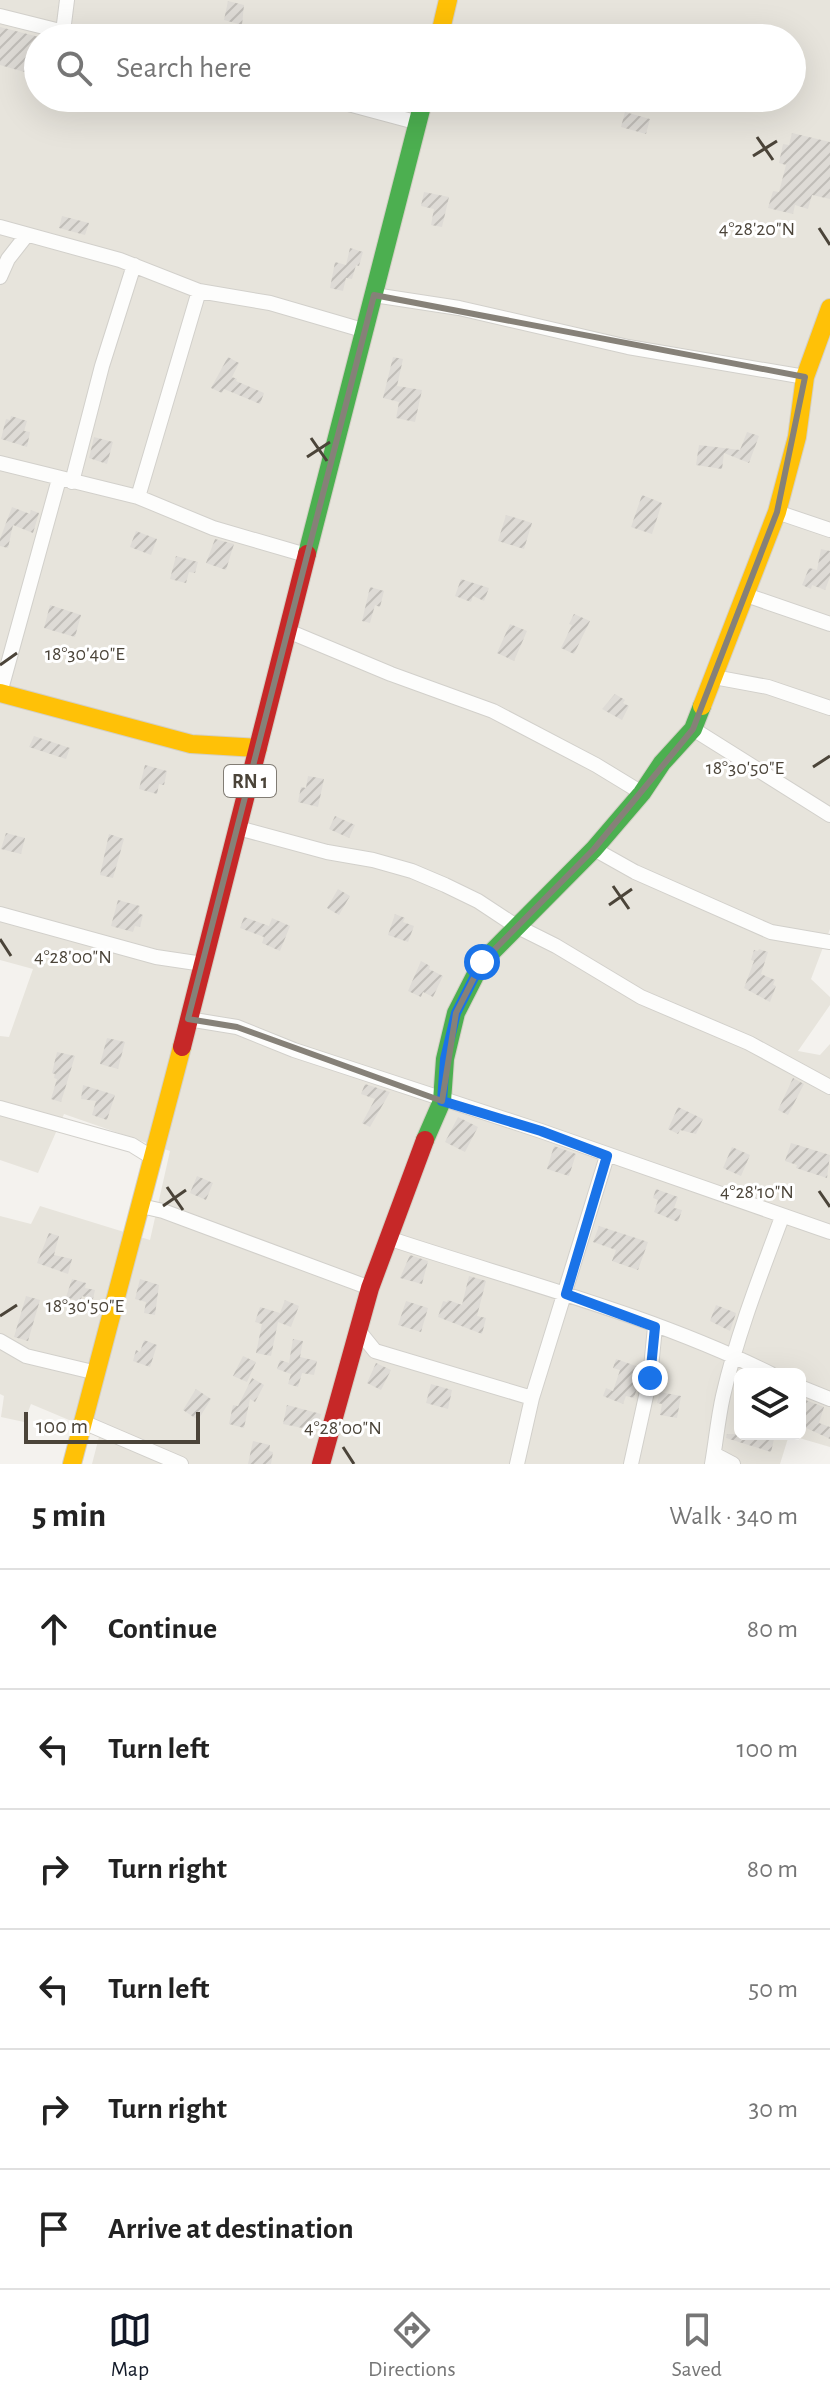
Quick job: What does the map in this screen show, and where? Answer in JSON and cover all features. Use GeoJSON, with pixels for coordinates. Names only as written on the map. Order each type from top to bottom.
{"type":"FeatureCollection","features":[{"type":"Feature","properties":{"kind":"street"},"geometry":{"type":"LineString","coordinates":[[64,24],[67,0]]}},
{"type":"Feature","properties":{"kind":"street"},"geometry":{"type":"LineString","coordinates":[[442,24],[448,0]]}},
{"type":"Feature","properties":{"kind":"street"},"geometry":{"type":"LineString","coordinates":[[0,16],[32,24]]}},
{"type":"Feature","properties":{"kind":"street"},"geometry":{"type":"LineString","coordinates":[[378,112],[419,123]]}},
{"type":"Feature","properties":{"kind":"street","name":"RN 1"},"geometry":{"type":"LineString","coordinates":[[72,1464],[421,112]]}},
{"type":"Feature","properties":{"kind":"street"},"geometry":{"type":"LineString","coordinates":[[0,227],[134,265],[199,291],[270,303],[366,331]]}},
{"type":"Feature","properties":{"kind":"street"},"geometry":{"type":"LineString","coordinates":[[0,277],[8,259],[26,236]]}},
{"type":"Feature","properties":{"kind":"street"},"geometry":{"type":"LineString","coordinates":[[134,265],[0,693],[191,744],[258,748]]}},
{"type":"Feature","properties":{"kind":"street"},"geometry":{"type":"LineString","coordinates":[[138,497],[199,291]]}},
{"type":"Feature","properties":{"kind":"street"},"geometry":{"type":"LineString","coordinates":[[374,295],[459,308],[628,347],[805,377]]}},
{"type":"Feature","properties":{"kind":"street"},"geometry":{"type":"LineString","coordinates":[[321,1464],[370,1288],[417,1159],[442,1101],[445,1059],[456,1013],[482,962],[594,849],[693,729],[777,512],[797,437],[805,377],[830,308]]}},
{"type":"Feature","properties":{"kind":"street"},"geometry":{"type":"LineString","coordinates":[[0,463],[138,497],[213,528],[306,555]]}},
{"type":"Feature","properties":{"kind":"street"},"geometry":{"type":"LineString","coordinates":[[777,512],[830,530]]}},
{"type":"Feature","properties":{"kind":"street"},"geometry":{"type":"LineString","coordinates":[[746,595],[830,624]]}},
{"type":"Feature","properties":{"kind":"street"},"geometry":{"type":"LineString","coordinates":[[288,631],[391,674],[493,711],[642,793]]}},
{"type":"Feature","properties":{"kind":"street"},"geometry":{"type":"LineString","coordinates":[[714,677],[768,687],[830,708]]}},
{"type":"Feature","properties":{"kind":"street"},"geometry":{"type":"LineString","coordinates":[[693,729],[830,815]]}},
{"type":"Feature","properties":{"kind":"street"},"geometry":{"type":"LineString","coordinates":[[238,828],[412,871],[478,901],[641,997],[749,1043],[830,1087]]}},
{"type":"Feature","properties":{"kind":"street"},"geometry":{"type":"LineString","coordinates":[[594,849],[635,872],[771,932],[830,942]]}},
{"type":"Feature","properties":{"kind":"street"},"geometry":{"type":"LineString","coordinates":[[0,914],[156,957],[203,964]]}},
{"type":"Feature","properties":{"kind":"street"},"geometry":{"type":"LineString","coordinates":[[188,1019],[237,1027],[294,1050],[541,1131],[830,1232]]}},
{"type":"Feature","properties":{"kind":"street"},"geometry":{"type":"LineString","coordinates":[[0,1108],[132,1145],[153,1158]]}},
{"type":"Feature","properties":{"kind":"street"},"geometry":{"type":"LineString","coordinates":[[517,1464],[532,1398],[607,1156]]}},
{"type":"Feature","properties":{"kind":"street"},"geometry":{"type":"LineString","coordinates":[[141,1206],[163,1211],[370,1288]]}},
{"type":"Feature","properties":{"kind":"street"},"geometry":{"type":"LineString","coordinates":[[733,1464],[713,1459],[723,1398],[755,1288],[782,1217]]}},
{"type":"Feature","properties":{"kind":"street"},"geometry":{"type":"LineString","coordinates":[[388,1238],[691,1337],[759,1368]]}},
{"type":"Feature","properties":{"kind":"street"},"geometry":{"type":"LineString","coordinates":[[631,1464],[650,1378],[655,1327]]}},
{"type":"Feature","properties":{"kind":"street"},"geometry":{"type":"LineString","coordinates":[[358,1330],[375,1351],[532,1398]]}},
{"type":"Feature","properties":{"kind":"street"},"geometry":{"type":"LineString","coordinates":[[0,1341],[26,1356],[97,1373]]}},
{"type":"Feature","properties":{"kind":"street"},"geometry":{"type":"LineString","coordinates":[[806,1389],[830,1399]]}},
{"type":"Feature","properties":{"kind":"street"},"geometry":{"type":"LineString","coordinates":[[83,1422],[181,1464]]}},
{"type":"Feature","properties":{"kind":"highlighted area"},"geometry":{"type":"Polygon","coordinates":[[[374,295],[805,377],[777,512],[693,729],[594,849],[482,962],[456,1013],[442,1101],[237,1027],[188,1019],[374,295]]]}},
{"type":"Feature","properties":{"kind":"shaded area"},"geometry":{"type":"Polygon","coordinates":[[[0,0],[830,0],[830,929],[811,979],[830,997],[830,1005],[798,1051],[820,1055],[830,1044],[830,1447],[806,1440],[806,1368],[734,1368],[734,1440],[787,1440],[780,1464],[92,1464],[100,1433],[31,1404],[24,1422],[1,1417],[4,1396],[0,1394],[0,1216],[31,1224],[40,1206],[150,1240],[170,1151],[64,1114],[38,1173],[0,1160],[0,1036],[9,1037],[33,969],[0,960],[0,0]]]}},
{"type":"Feature","properties":{"kind":"building"},"geometry":{"type":"Polygon","coordinates":[[[228,1],[244,5],[242,24],[224,20],[228,1]]]}},
{"type":"Feature","properties":{"kind":"building"},"geometry":{"type":"Polygon","coordinates":[[[0,27],[24,33],[24,72],[0,65],[0,27]]]}},
{"type":"Feature","properties":{"kind":"building"},"geometry":{"type":"Polygon","coordinates":[[[625,112],[650,119],[646,134],[621,127],[625,112]]]}},
{"type":"Feature","properties":{"kind":"building"},"geometry":{"type":"Polygon","coordinates":[[[792,133],[830,142],[830,199],[812,195],[808,209],[795,205],[793,214],[768,208],[773,191],[779,192],[786,165],[779,163],[783,144],[789,145],[792,133]]]}},
{"type":"Feature","properties":{"kind":"building"},"geometry":{"type":"Polygon","coordinates":[[[424,192],[449,197],[442,227],[431,225],[434,209],[421,206],[424,192]]]}},
{"type":"Feature","properties":{"kind":"building"},"geometry":{"type":"Polygon","coordinates":[[[62,216],[89,223],[85,235],[59,228],[62,216]]]}},
{"type":"Feature","properties":{"kind":"building"},"geometry":{"type":"Polygon","coordinates":[[[350,248],[363,252],[359,266],[356,265],[352,279],[346,278],[343,291],[330,288],[335,262],[346,265],[350,248]]]}},
{"type":"Feature","properties":{"kind":"building"},"geometry":{"type":"Polygon","coordinates":[[[228,357],[239,363],[232,377],[236,381],[264,393],[260,404],[224,389],[222,393],[211,388],[228,357]]]}},
{"type":"Feature","properties":{"kind":"building"},"geometry":{"type":"Polygon","coordinates":[[[393,357],[403,359],[397,386],[422,390],[415,422],[396,418],[399,402],[383,398],[393,357]]]}},
{"type":"Feature","properties":{"kind":"building"},"geometry":{"type":"Polygon","coordinates":[[[11,416],[27,421],[24,431],[30,432],[27,447],[1,439],[6,419],[10,420],[11,416]]]}},
{"type":"Feature","properties":{"kind":"building"},"geometry":{"type":"Polygon","coordinates":[[[747,432],[759,436],[749,463],[724,453],[722,469],[696,465],[699,445],[740,450],[747,432]]]}},
{"type":"Feature","properties":{"kind":"building"},"geometry":{"type":"Polygon","coordinates":[[[94,437],[113,442],[107,464],[89,458],[94,437]]]}},
{"type":"Feature","properties":{"kind":"building"},"geometry":{"type":"Polygon","coordinates":[[[642,495],[662,503],[652,534],[631,527],[642,495]]]}},
{"type":"Feature","properties":{"kind":"building"},"geometry":{"type":"Polygon","coordinates":[[[12,507],[30,514],[31,510],[39,513],[33,533],[13,525],[8,548],[0,546],[0,539],[12,507]]]}},
{"type":"Feature","properties":{"kind":"building"},"geometry":{"type":"Polygon","coordinates":[[[506,515],[532,523],[524,549],[498,541],[506,515]]]}},
{"type":"Feature","properties":{"kind":"building"},"geometry":{"type":"Polygon","coordinates":[[[136,531],[157,539],[151,555],[130,547],[136,531]]]}},
{"type":"Feature","properties":{"kind":"building"},"geometry":{"type":"Polygon","coordinates":[[[215,539],[234,544],[226,570],[206,563],[215,539]]]}},
{"type":"Feature","properties":{"kind":"building"},"geometry":{"type":"Polygon","coordinates":[[[821,549],[830,551],[830,577],[825,590],[812,585],[811,589],[802,585],[809,568],[817,570],[821,549]]]}},
{"type":"Feature","properties":{"kind":"building"},"geometry":{"type":"Polygon","coordinates":[[[176,556],[198,562],[195,573],[189,572],[186,583],[170,579],[176,556]]]}},
{"type":"Feature","properties":{"kind":"building"},"geometry":{"type":"Polygon","coordinates":[[[461,579],[489,588],[484,601],[473,596],[471,602],[455,596],[461,579]]]}},
{"type":"Feature","properties":{"kind":"building"},"geometry":{"type":"Polygon","coordinates":[[[370,587],[384,591],[380,607],[375,605],[370,623],[362,621],[370,587]]]}},
{"type":"Feature","properties":{"kind":"building"},"geometry":{"type":"Polygon","coordinates":[[[50,605],[81,615],[75,637],[44,628],[50,605]]]}},
{"type":"Feature","properties":{"kind":"building"},"geometry":{"type":"Polygon","coordinates":[[[574,614],[590,621],[574,654],[561,648],[574,614]]]}},
{"type":"Feature","properties":{"kind":"building"},"geometry":{"type":"Polygon","coordinates":[[[510,624],[527,631],[514,661],[497,653],[510,624]]]}},
{"type":"Feature","properties":{"kind":"building"},"geometry":{"type":"Polygon","coordinates":[[[615,694],[629,706],[622,720],[602,709],[615,694]]]}},
{"type":"Feature","properties":{"kind":"building"},"geometry":{"type":"Polygon","coordinates":[[[34,736],[70,748],[66,759],[29,747],[34,736]]]}},
{"type":"Feature","properties":{"kind":"building"},"geometry":{"type":"Polygon","coordinates":[[[145,765],[167,771],[164,785],[159,784],[157,794],[139,789],[145,765]]]}},
{"type":"Feature","properties":{"kind":"building"},"geometry":{"type":"Polygon","coordinates":[[[308,776],[324,779],[318,807],[298,802],[301,787],[306,788],[308,776]]]}},
{"type":"Feature","properties":{"kind":"building"},"geometry":{"type":"Polygon","coordinates":[[[335,816],[355,825],[349,838],[329,829],[335,816]]]}},
{"type":"Feature","properties":{"kind":"building"},"geometry":{"type":"Polygon","coordinates":[[[6,833],[25,838],[21,854],[1,849],[6,833]]]}},
{"type":"Feature","properties":{"kind":"building"},"geometry":{"type":"Polygon","coordinates":[[[109,834],[124,839],[113,878],[100,875],[109,834]]]}},
{"type":"Feature","properties":{"kind":"building"},"geometry":{"type":"Polygon","coordinates":[[[338,889],[350,896],[339,915],[327,908],[338,889]]]}},
{"type":"Feature","properties":{"kind":"building"},"geometry":{"type":"Polygon","coordinates":[[[118,900],[140,906],[138,913],[143,915],[140,927],[135,926],[133,932],[111,926],[118,900]]]}},
{"type":"Feature","properties":{"kind":"building"},"geometry":{"type":"Polygon","coordinates":[[[395,914],[405,918],[403,922],[414,926],[408,942],[388,935],[395,914]]]}},
{"type":"Feature","properties":{"kind":"building"},"geometry":{"type":"Polygon","coordinates":[[[244,917],[269,926],[272,918],[290,926],[280,951],[262,943],[264,937],[240,928],[244,917]]]}},
{"type":"Feature","properties":{"kind":"building"},"geometry":{"type":"Polygon","coordinates":[[[754,950],[768,952],[761,974],[775,980],[770,1002],[744,988],[754,961],[751,960],[754,950]]]}},
{"type":"Feature","properties":{"kind":"building"},"geometry":{"type":"Polygon","coordinates":[[[421,961],[443,976],[433,997],[423,992],[421,997],[408,991],[421,961]]]}},
{"type":"Feature","properties":{"kind":"building"},"geometry":{"type":"Polygon","coordinates":[[[107,1038],[125,1042],[118,1069],[100,1064],[107,1038]]]}},
{"type":"Feature","properties":{"kind":"building"},"geometry":{"type":"Polygon","coordinates":[[[57,1052],[75,1056],[61,1102],[51,1099],[57,1079],[52,1073],[57,1052]]]}},
{"type":"Feature","properties":{"kind":"building"},"geometry":{"type":"Polygon","coordinates":[[[793,1078],[804,1084],[788,1115],[778,1110],[793,1078]]]}},
{"type":"Feature","properties":{"kind":"building"},"geometry":{"type":"Polygon","coordinates":[[[365,1084],[390,1092],[370,1127],[362,1123],[375,1099],[361,1094],[365,1084]]]}},
{"type":"Feature","properties":{"kind":"building"},"geometry":{"type":"Polygon","coordinates":[[[83,1085],[115,1095],[107,1120],[92,1115],[96,1101],[81,1099],[83,1085]]]}},
{"type":"Feature","properties":{"kind":"building"},"geometry":{"type":"Polygon","coordinates":[[[678,1107],[703,1119],[696,1134],[680,1130],[678,1134],[668,1129],[678,1107]]]}},
{"type":"Feature","properties":{"kind":"building"},"geometry":{"type":"Polygon","coordinates":[[[458,1117],[478,1127],[465,1152],[445,1142],[458,1117]]]}},
{"type":"Feature","properties":{"kind":"building"},"geometry":{"type":"Polygon","coordinates":[[[791,1143],[830,1155],[827,1178],[785,1161],[791,1143]]]}},
{"type":"Feature","properties":{"kind":"building"},"geometry":{"type":"Polygon","coordinates":[[[554,1146],[576,1154],[569,1176],[547,1169],[554,1146]]]}},
{"type":"Feature","properties":{"kind":"building"},"geometry":{"type":"Polygon","coordinates":[[[732,1147],[750,1155],[741,1176],[723,1168],[732,1147]]]}},
{"type":"Feature","properties":{"kind":"building"},"geometry":{"type":"Polygon","coordinates":[[[197,1176],[213,1183],[206,1200],[190,1193],[197,1176]]]}},
{"type":"Feature","properties":{"kind":"building"},"geometry":{"type":"Polygon","coordinates":[[[656,1189],[678,1197],[674,1208],[682,1210],[678,1222],[654,1212],[658,1200],[653,1198],[656,1189]]]}},
{"type":"Feature","properties":{"kind":"building"},"geometry":{"type":"Polygon","coordinates":[[[599,1226],[648,1242],[638,1270],[612,1261],[616,1250],[593,1242],[599,1226]]]}},
{"type":"Feature","properties":{"kind":"building"},"geometry":{"type":"Polygon","coordinates":[[[49,1233],[59,1236],[54,1255],[72,1259],[68,1274],[37,1263],[49,1233]]]}},
{"type":"Feature","properties":{"kind":"building"},"geometry":{"type":"Polygon","coordinates":[[[410,1255],[428,1261],[422,1284],[400,1278],[410,1255]]]}},
{"type":"Feature","properties":{"kind":"building"},"geometry":{"type":"Polygon","coordinates":[[[469,1276],[486,1281],[477,1316],[486,1318],[482,1334],[438,1317],[443,1301],[462,1305],[469,1276]]]}},
{"type":"Feature","properties":{"kind":"building"},"geometry":{"type":"Polygon","coordinates":[[[72,1279],[86,1283],[85,1288],[95,1290],[93,1299],[82,1296],[80,1302],[66,1297],[72,1279]]]}},
{"type":"Feature","properties":{"kind":"building"},"geometry":{"type":"Polygon","coordinates":[[[140,1279],[159,1285],[155,1315],[144,1313],[146,1302],[135,1299],[140,1279]]]}},
{"type":"Feature","properties":{"kind":"building"},"geometry":{"type":"Polygon","coordinates":[[[26,1296],[40,1300],[28,1341],[14,1337],[26,1296]]]}},
{"type":"Feature","properties":{"kind":"building"},"geometry":{"type":"Polygon","coordinates":[[[285,1300],[299,1306],[291,1327],[278,1322],[271,1356],[256,1353],[262,1324],[255,1322],[260,1307],[280,1313],[285,1300]]]}},
{"type":"Feature","properties":{"kind":"building"},"geometry":{"type":"Polygon","coordinates":[[[406,1301],[428,1308],[421,1332],[398,1325],[406,1301]]]}},
{"type":"Feature","properties":{"kind":"building"},"geometry":{"type":"Polygon","coordinates":[[[716,1305],[736,1313],[730,1331],[710,1321],[716,1305]]]}},
{"type":"Feature","properties":{"kind":"building"},"geometry":{"type":"Polygon","coordinates":[[[293,1339],[303,1341],[300,1357],[317,1361],[314,1375],[302,1373],[298,1387],[288,1384],[291,1374],[277,1369],[280,1360],[289,1363],[293,1339]]]}},
{"type":"Feature","properties":{"kind":"building"},"geometry":{"type":"Polygon","coordinates":[[[144,1340],[157,1345],[150,1367],[133,1361],[136,1350],[140,1352],[144,1340]]]}},
{"type":"Feature","properties":{"kind":"building"},"geometry":{"type":"Polygon","coordinates":[[[243,1356],[256,1362],[247,1382],[233,1376],[243,1356]]]}},
{"type":"Feature","properties":{"kind":"building"},"geometry":{"type":"Polygon","coordinates":[[[616,1359],[639,1367],[636,1376],[640,1377],[634,1398],[626,1396],[623,1404],[603,1396],[606,1388],[613,1391],[620,1370],[613,1368],[616,1359]]]}},
{"type":"Feature","properties":{"kind":"building"},"geometry":{"type":"Polygon","coordinates":[[[376,1363],[391,1370],[381,1390],[367,1383],[376,1363]]]}},
{"type":"Feature","properties":{"kind":"building"},"geometry":{"type":"Polygon","coordinates":[[[252,1378],[264,1385],[255,1402],[250,1399],[244,1428],[229,1424],[233,1405],[238,1406],[252,1378]]]}},
{"type":"Feature","properties":{"kind":"building"},"geometry":{"type":"Polygon","coordinates":[[[431,1384],[452,1390],[448,1409],[426,1403],[431,1384]]]}},
{"type":"Feature","properties":{"kind":"building"},"geometry":{"type":"Polygon","coordinates":[[[196,1389],[211,1399],[198,1420],[183,1410],[196,1389]]]}},
{"type":"Feature","properties":{"kind":"building"},"geometry":{"type":"Polygon","coordinates":[[[660,1392],[681,1396],[677,1418],[660,1415],[662,1404],[657,1403],[660,1392]]]}},
{"type":"Feature","properties":{"kind":"building"},"geometry":{"type":"Polygon","coordinates":[[[806,1400],[824,1407],[819,1423],[830,1427],[830,1439],[806,1428],[806,1400]]]}},
{"type":"Feature","properties":{"kind":"building"},"geometry":{"type":"Polygon","coordinates":[[[287,1405],[321,1414],[318,1425],[308,1422],[307,1429],[283,1424],[287,1405]]]}},
{"type":"Feature","properties":{"kind":"building"},"geometry":{"type":"Polygon","coordinates":[[[727,1434],[734,1434],[734,1440],[774,1440],[771,1452],[726,1438],[727,1434]]]}},
{"type":"Feature","properties":{"kind":"building"},"geometry":{"type":"Polygon","coordinates":[[[253,1441],[270,1445],[269,1451],[273,1452],[271,1464],[248,1464],[253,1441]]]}},
{"type":"Feature","properties":{"kind":"traffic: fast"},"geometry":{"type":"LineString","coordinates":[[307,554],[420,112]]}},
{"type":"Feature","properties":{"kind":"traffic: fast"},"geometry":{"type":"LineString","coordinates":[[425,1140],[442,1101],[445,1059],[456,1013],[482,962],[594,849],[693,729],[702,706]]}},
{"type":"Feature","properties":{"kind":"traffic: slow"},"geometry":{"type":"LineString","coordinates":[[442,24],[448,0]]}},
{"type":"Feature","properties":{"kind":"traffic: slow"},"geometry":{"type":"LineString","coordinates":[[702,706],[777,512],[797,437],[805,377],[830,308]]}},
{"type":"Feature","properties":{"kind":"traffic: slow"},"geometry":{"type":"LineString","coordinates":[[0,693],[191,744],[258,748]]}},
{"type":"Feature","properties":{"kind":"traffic: slow"},"geometry":{"type":"LineString","coordinates":[[72,1464],[182,1047]]}},
{"type":"Feature","properties":{"kind":"traffic: jam"},"geometry":{"type":"LineString","coordinates":[[182,1047],[307,554]]}},
{"type":"Feature","properties":{"kind":"traffic: jam"},"geometry":{"type":"LineString","coordinates":[[321,1464],[370,1288],[425,1140]]}},
{"type":"Feature","properties":{"kind":"route"},"geometry":{"type":"LineString","coordinates":[[482,962],[456,1013],[445,1059],[442,1101],[541,1131],[607,1156],[566,1294],[655,1327],[650,1378]]}}]}
